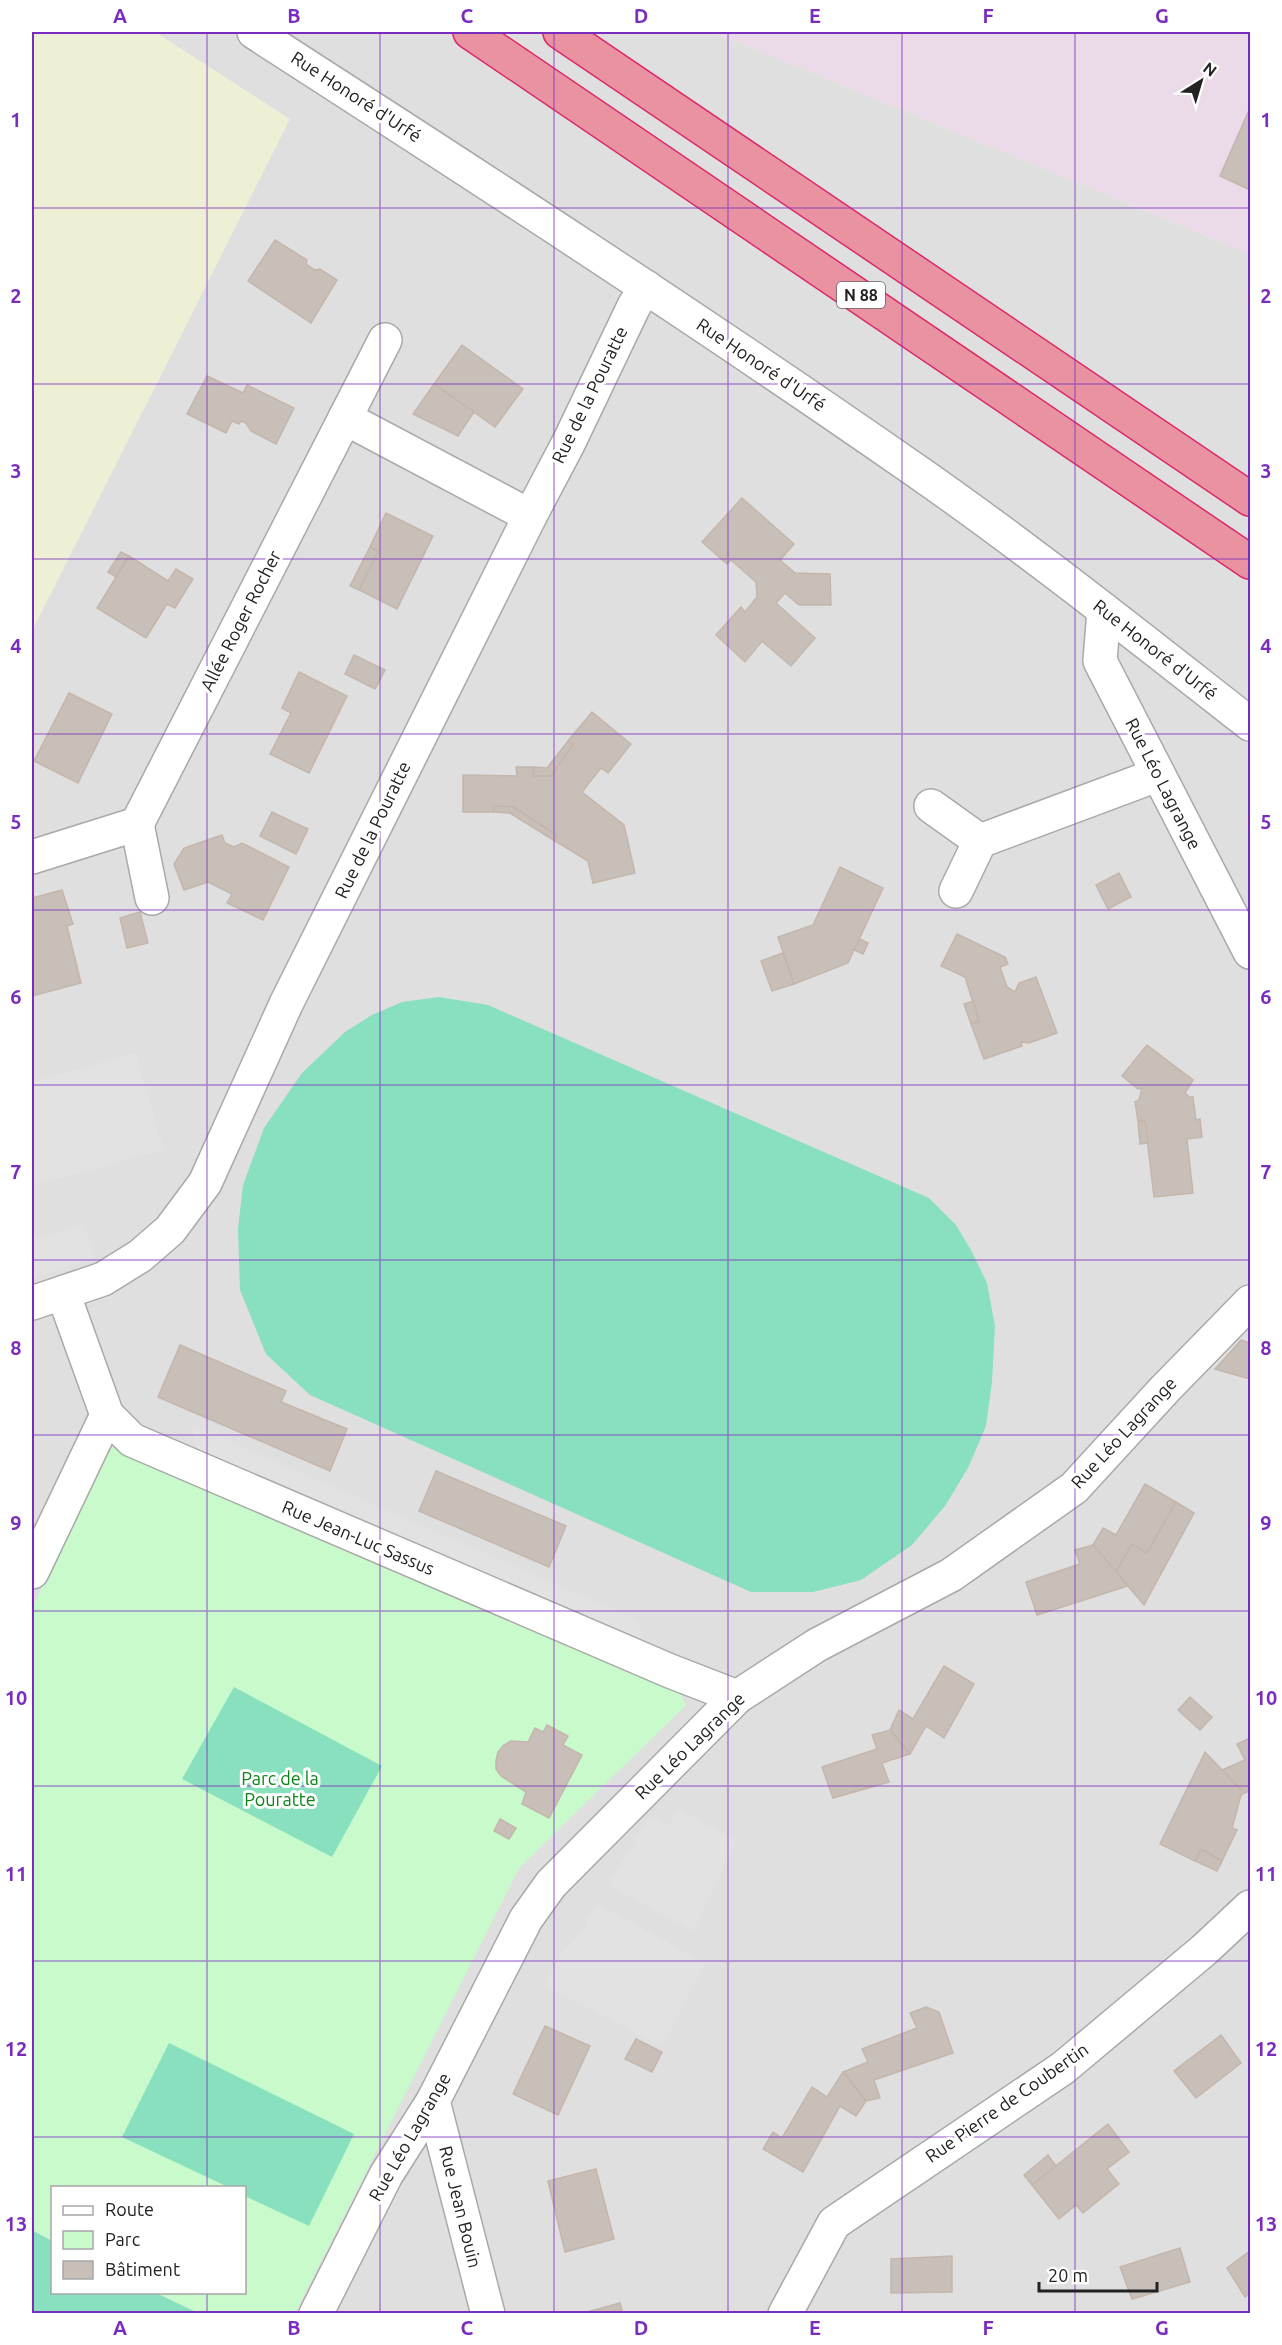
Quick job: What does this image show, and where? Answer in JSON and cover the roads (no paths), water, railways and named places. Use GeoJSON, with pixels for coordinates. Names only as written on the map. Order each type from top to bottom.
{"type":"FeatureCollection","features":[{"type":"Feature","properties":{"kind":"highway","name":"N 88"},"geometry":{"type":"LineString","coordinates":[[470,32],[1251,562]]}},
{"type":"Feature","properties":{"kind":"highway","name":"N 88"},"geometry":{"type":"LineString","coordinates":[[561,32],[1251,498]]}},
{"type":"Feature","properties":{"kind":"street","name":"Rue Honoré d'Urfé"},"geometry":{"type":"LineString","coordinates":[[254,32],[646,287],[918,472],[1104,610],[1251,724]]}},
{"type":"Feature","properties":{"kind":"street","name":"Rue de la Pouratte"},"geometry":{"type":"LineString","coordinates":[[32,1303],[102,1279],[140,1256],[170,1230],[205,1183],[286,1004],[569,442],[634,306],[646,287]]}},
{"type":"Feature","properties":{"kind":"street","name":"Allée Roger Rocher"},"geometry":{"type":"LineString","coordinates":[[137,824],[385,340]]}},
{"type":"Feature","properties":{"kind":"street"},"geometry":{"type":"LineString","coordinates":[[345,418],[530,516]]}},
{"type":"Feature","properties":{"kind":"street","name":"Rue Léo Lagrange"},"geometry":{"type":"LineString","coordinates":[[1104,610],[1100,661],[1157,775],[1251,952]]}},
{"type":"Feature","properties":{"kind":"street"},"geometry":{"type":"LineString","coordinates":[[956,891],[980,842],[1157,775]]}},
{"type":"Feature","properties":{"kind":"street"},"geometry":{"type":"LineString","coordinates":[[931,806],[980,842]]}},
{"type":"Feature","properties":{"kind":"street"},"geometry":{"type":"LineString","coordinates":[[32,857],[137,824],[152,898]]}},
{"type":"Feature","properties":{"kind":"street","name":"Rue Jean-Luc Sassus"},"geometry":{"type":"LineString","coordinates":[[63,1293],[107,1415],[132,1440],[659,1666],[737,1697]]}},
{"type":"Feature","properties":{"kind":"street","name":"Rue Léo Lagrange"},"geometry":{"type":"LineString","coordinates":[[316,2313],[386,2175],[433,2101],[526,1919],[551,1884],[737,1697],[817,1645],[951,1575],[1074,1488],[1165,1389],[1251,1302]]}},
{"type":"Feature","properties":{"kind":"street"},"geometry":{"type":"LineString","coordinates":[[32,1572],[107,1415]]}},
{"type":"Feature","properties":{"kind":"street","name":"Rue Pierre de Coubertin"},"geometry":{"type":"LineString","coordinates":[[785,2313],[834,2223],[1063,2068],[1204,1950],[1251,1907]]}},
{"type":"Feature","properties":{"kind":"street","name":"Rue Jean Bouin"},"geometry":{"type":"LineString","coordinates":[[433,2101],[488,2313]]}},
{"type":"Feature","properties":{"kind":"park label","name":"Parc de la Pouratte"},"geometry":{"type":"Point","coordinates":[280,1789]}}]}
